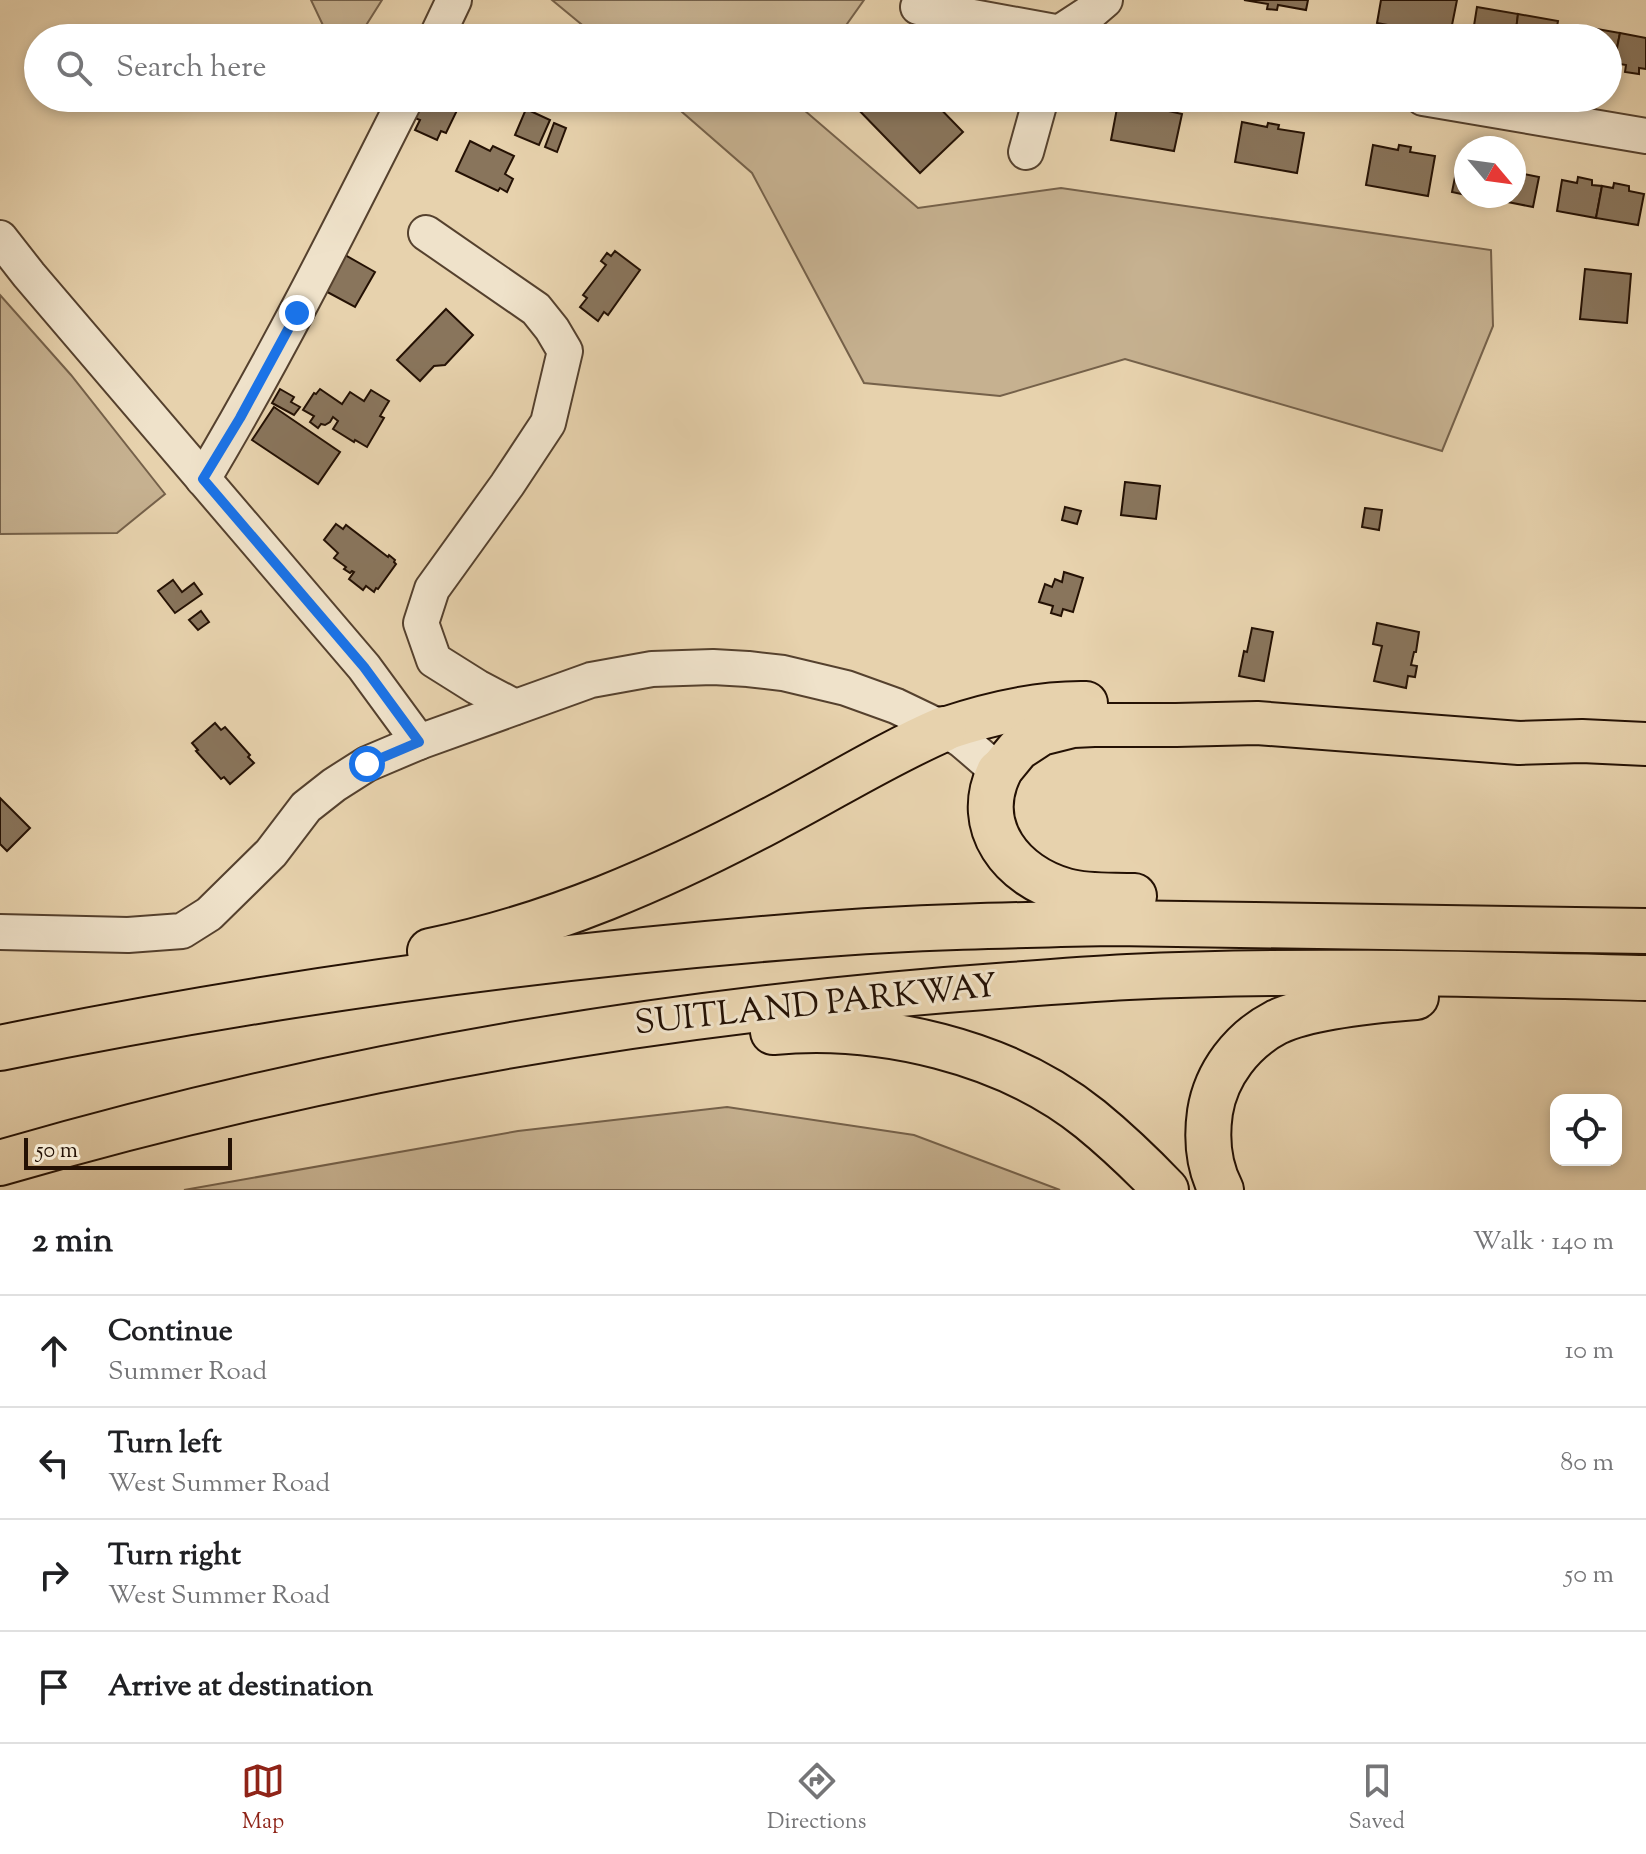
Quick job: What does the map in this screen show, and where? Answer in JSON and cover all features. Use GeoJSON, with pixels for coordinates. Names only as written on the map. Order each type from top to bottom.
{"type":"FeatureCollection","features":[{"type":"Feature","properties":{"kind":"highway"},"geometry":{"type":"LineString","coordinates":[[218,1008],[326,969],[462,944],[622,891],[736,838],[944,729]]}},
{"type":"Feature","properties":{"kind":"highway"},"geometry":{"type":"LineString","coordinates":[[999,772],[989,802],[994,832],[1001,845],[1022,868],[1048,884],[1079,894],[1208,900],[1350,926]]}},
{"type":"Feature","properties":{"kind":"highway","name":"SUITLAND PARKWAY"},"geometry":{"type":"LineString","coordinates":[[0,1048],[218,1008],[441,973],[602,954],[816,935],[1099,923],[1646,931]]}},
{"type":"Feature","properties":{"kind":"highway","name":"SUITLAND PARKWAY"},"geometry":{"type":"LineString","coordinates":[[0,1163],[100,1134],[246,1098],[425,1060],[571,1034],[819,1001],[1122,977],[1223,974],[1642,978]]}},
{"type":"Feature","properties":{"kind":"highway"},"geometry":{"type":"LineString","coordinates":[[1221,1190],[1208,1151],[1213,1098],[1237,1054],[1278,1022],[1318,1010],[1376,1001],[1518,995],[1642,978]]}},
{"type":"Feature","properties":{"kind":"highway"},"geometry":{"type":"LineString","coordinates":[[571,1034],[675,1040],[828,1030],[926,1043],[996,1065],[1059,1098],[1089,1118],[1166,1190]]}},
{"type":"Feature","properties":{"kind":"main road"},"geometry":{"type":"LineString","coordinates":[[944,729],[992,714],[1048,704],[1078,703],[1175,707],[1257,723]]}},
{"type":"Feature","properties":{"kind":"main road"},"geometry":{"type":"LineString","coordinates":[[999,772],[1029,740],[1057,729],[1094,725],[1257,723],[1519,743],[1582,741],[1646,744]]}},
{"type":"Feature","properties":{"kind":"main road"},"geometry":{"type":"LineString","coordinates":[[1519,743],[1580,756],[1646,763]]}},
{"type":"Feature","properties":{"kind":"street"},"geometry":{"type":"LineString","coordinates":[[443,24],[454,0]]}},
{"type":"Feature","properties":{"kind":"street"},"geometry":{"type":"LineString","coordinates":[[1080,24],[1105,0]]}},
{"type":"Feature","properties":{"kind":"street"},"geometry":{"type":"LineString","coordinates":[[918,7],[1006,24]]}},
{"type":"Feature","properties":{"kind":"street"},"geometry":{"type":"LineString","coordinates":[[203,479],[291,326],[399,112]]}},
{"type":"Feature","properties":{"kind":"street"},"geometry":{"type":"LineString","coordinates":[[1026,152],[1037,112]]}},
{"type":"Feature","properties":{"kind":"street"},"geometry":{"type":"LineString","coordinates":[[1505,112],[1646,136]]}},
{"type":"Feature","properties":{"kind":"street"},"geometry":{"type":"LineString","coordinates":[[426,233],[536,309],[565,351],[548,423],[432,589],[421,623],[434,660],[515,707]]}},
{"type":"Feature","properties":{"kind":"street"},"geometry":{"type":"LineString","coordinates":[[0,238],[364,667],[419,742]]}},
{"type":"Feature","properties":{"kind":"street"},"geometry":{"type":"LineString","coordinates":[[0,932],[128,935],[182,931],[209,914],[271,853],[306,807],[367,764],[591,680],[652,669],[748,669],[798,676],[846,688],[896,706],[944,729],[999,772]]}},
{"type":"Feature","properties":{"kind":"shaded area"},"geometry":{"type":"Polygon","coordinates":[[[311,0],[382,0],[367,24],[322,24],[311,0]]]}},
{"type":"Feature","properties":{"kind":"shaded area"},"geometry":{"type":"Polygon","coordinates":[[[552,0],[864,0],[847,24],[581,24],[552,0]]]}},
{"type":"Feature","properties":{"kind":"shaded area"},"geometry":{"type":"Polygon","coordinates":[[[682,112],[806,112],[918,208],[1061,188],[1491,250],[1493,326],[1442,451],[1125,359],[1000,396],[864,383],[752,173],[682,112]]]}},
{"type":"Feature","properties":{"kind":"shaded area"},"geometry":{"type":"Polygon","coordinates":[[[0,295],[71,375],[165,494],[117,533],[0,534],[0,295]]]}},
{"type":"Feature","properties":{"kind":"shaded area"},"geometry":{"type":"Polygon","coordinates":[[[727,1107],[914,1135],[1060,1190],[184,1190],[518,1131],[727,1107]]]}},
{"type":"Feature","properties":{"kind":"building"},"geometry":{"type":"Polygon","coordinates":[[[1244,0],[1308,0],[1306,10],[1278,5],[1277,10],[1267,9],[1268,4],[1244,0]]]}},
{"type":"Feature","properties":{"kind":"building"},"geometry":{"type":"Polygon","coordinates":[[[1381,0],[1457,0],[1452,24],[1377,23],[1381,0]]]}},
{"type":"Feature","properties":{"kind":"building"},"geometry":{"type":"Polygon","coordinates":[[[1477,7],[1518,14],[1517,24],[1474,24],[1477,7]]]}},
{"type":"Feature","properties":{"kind":"building"},"geometry":{"type":"Polygon","coordinates":[[[1518,14],[1558,21],[1557,24],[1517,24],[1518,14]]]}},
{"type":"Feature","properties":{"kind":"building"},"geometry":{"type":"Polygon","coordinates":[[[1622,33],[1646,38],[1646,69],[1639,68],[1639,74],[1625,72],[1626,65],[1622,64],[1622,33]]]}},
{"type":"Feature","properties":{"kind":"building"},"geometry":{"type":"Polygon","coordinates":[[[418,112],[456,112],[446,133],[441,131],[437,140],[415,130],[420,120],[415,118],[418,112]]]}},
{"type":"Feature","properties":{"kind":"building"},"geometry":{"type":"Polygon","coordinates":[[[525,112],[550,120],[539,145],[515,135],[525,112]]]}},
{"type":"Feature","properties":{"kind":"building"},"geometry":{"type":"Polygon","coordinates":[[[861,112],[944,112],[963,132],[920,173],[861,112]]]}},
{"type":"Feature","properties":{"kind":"building"},"geometry":{"type":"Polygon","coordinates":[[[1116,112],[1182,114],[1174,151],[1111,140],[1116,112]]]}},
{"type":"Feature","properties":{"kind":"building"},"geometry":{"type":"Polygon","coordinates":[[[1242,122],[1267,127],[1268,123],[1279,125],[1278,129],[1304,133],[1297,173],[1235,162],[1242,122]]]}},
{"type":"Feature","properties":{"kind":"building"},"geometry":{"type":"Polygon","coordinates":[[[554,123],[566,128],[557,152],[545,147],[554,123]]]}},
{"type":"Feature","properties":{"kind":"building"},"geometry":{"type":"Polygon","coordinates":[[[470,141],[490,151],[493,146],[514,156],[505,174],[513,179],[507,192],[500,188],[498,191],[456,171],[470,141]]]}},
{"type":"Feature","properties":{"kind":"building"},"geometry":{"type":"Polygon","coordinates":[[[1373,145],[1398,150],[1399,145],[1411,147],[1410,152],[1435,156],[1428,196],[1366,185],[1373,145]]]}},
{"type":"Feature","properties":{"kind":"building"},"geometry":{"type":"Polygon","coordinates":[[[1526,174],[1539,177],[1533,207],[1526,206],[1526,174]]]}},
{"type":"Feature","properties":{"kind":"building"},"geometry":{"type":"Polygon","coordinates":[[[1578,177],[1592,180],[1592,185],[1602,186],[1596,218],[1557,211],[1562,180],[1577,183],[1578,177]]]}},
{"type":"Feature","properties":{"kind":"building"},"geometry":{"type":"Polygon","coordinates":[[[1614,183],[1644,194],[1638,225],[1596,218],[1602,186],[1613,188],[1614,183]]]}},
{"type":"Feature","properties":{"kind":"building"},"geometry":{"type":"Polygon","coordinates":[[[338,251],[375,272],[355,307],[318,287],[338,251]]]}},
{"type":"Feature","properties":{"kind":"building"},"geometry":{"type":"Polygon","coordinates":[[[615,251],[640,270],[608,315],[604,312],[598,321],[580,307],[587,298],[583,295],[606,265],[601,261],[607,253],[611,256],[615,251]]]}},
{"type":"Feature","properties":{"kind":"building"},"geometry":{"type":"Polygon","coordinates":[[[1585,269],[1631,274],[1627,323],[1580,319],[1585,269]]]}},
{"type":"Feature","properties":{"kind":"building"},"geometry":{"type":"Polygon","coordinates":[[[446,309],[473,335],[445,365],[434,366],[420,381],[397,360],[446,309]]]}},
{"type":"Feature","properties":{"kind":"building"},"geometry":{"type":"Polygon","coordinates":[[[280,389],[294,397],[291,402],[300,407],[294,415],[272,403],[280,389]]]}},
{"type":"Feature","properties":{"kind":"building"},"geometry":{"type":"Polygon","coordinates":[[[320,389],[342,404],[350,392],[364,401],[371,390],[389,401],[380,416],[384,418],[367,447],[333,429],[338,421],[333,417],[318,428],[310,422],[314,416],[303,410],[320,389]]]}},
{"type":"Feature","properties":{"kind":"building"},"geometry":{"type":"Polygon","coordinates":[[[274,407],[340,452],[318,484],[252,440],[274,407]]]}},
{"type":"Feature","properties":{"kind":"building"},"geometry":{"type":"Polygon","coordinates":[[[1125,482],[1160,486],[1156,519],[1121,515],[1125,482]]]}},
{"type":"Feature","properties":{"kind":"building"},"geometry":{"type":"Polygon","coordinates":[[[1065,507],[1081,511],[1077,524],[1062,520],[1065,507]]]}},
{"type":"Feature","properties":{"kind":"building"},"geometry":{"type":"Polygon","coordinates":[[[1365,508],[1382,510],[1379,530],[1362,527],[1365,508]]]}},
{"type":"Feature","properties":{"kind":"building"},"geometry":{"type":"Polygon","coordinates":[[[336,524],[343,529],[346,525],[395,560],[396,564],[374,592],[366,586],[363,590],[349,579],[354,572],[344,569],[346,567],[334,558],[338,553],[324,540],[336,524]]]}},
{"type":"Feature","properties":{"kind":"building"},"geometry":{"type":"Polygon","coordinates":[[[1064,572],[1083,578],[1073,612],[1063,609],[1061,616],[1051,613],[1053,606],[1039,602],[1045,584],[1052,587],[1055,579],[1062,582],[1064,572]]]}},
{"type":"Feature","properties":{"kind":"building"},"geometry":{"type":"Polygon","coordinates":[[[173,580],[182,592],[194,583],[202,594],[175,613],[158,591],[173,580]]]}},
{"type":"Feature","properties":{"kind":"building"},"geometry":{"type":"Polygon","coordinates":[[[201,611],[209,622],[198,630],[189,620],[201,611]]]}},
{"type":"Feature","properties":{"kind":"building"},"geometry":{"type":"Polygon","coordinates":[[[1377,623],[1419,632],[1411,665],[1417,666],[1415,677],[1408,676],[1406,688],[1374,681],[1382,646],[1373,644],[1377,623]]]}},
{"type":"Feature","properties":{"kind":"building"},"geometry":{"type":"Polygon","coordinates":[[[1252,628],[1273,632],[1264,681],[1239,676],[1252,628]]]}},
{"type":"Feature","properties":{"kind":"building"},"geometry":{"type":"Polygon","coordinates":[[[215,723],[221,730],[225,727],[254,763],[230,784],[224,777],[221,779],[192,743],[215,723]]]}},
{"type":"Feature","properties":{"kind":"building"},"geometry":{"type":"Polygon","coordinates":[[[0,798],[30,828],[7,851],[0,844],[0,798]]]}},
{"type":"Feature","properties":{"kind":"route"},"geometry":{"type":"LineString","coordinates":[[297,313],[203,479],[364,667],[419,742],[367,764]]}}]}
